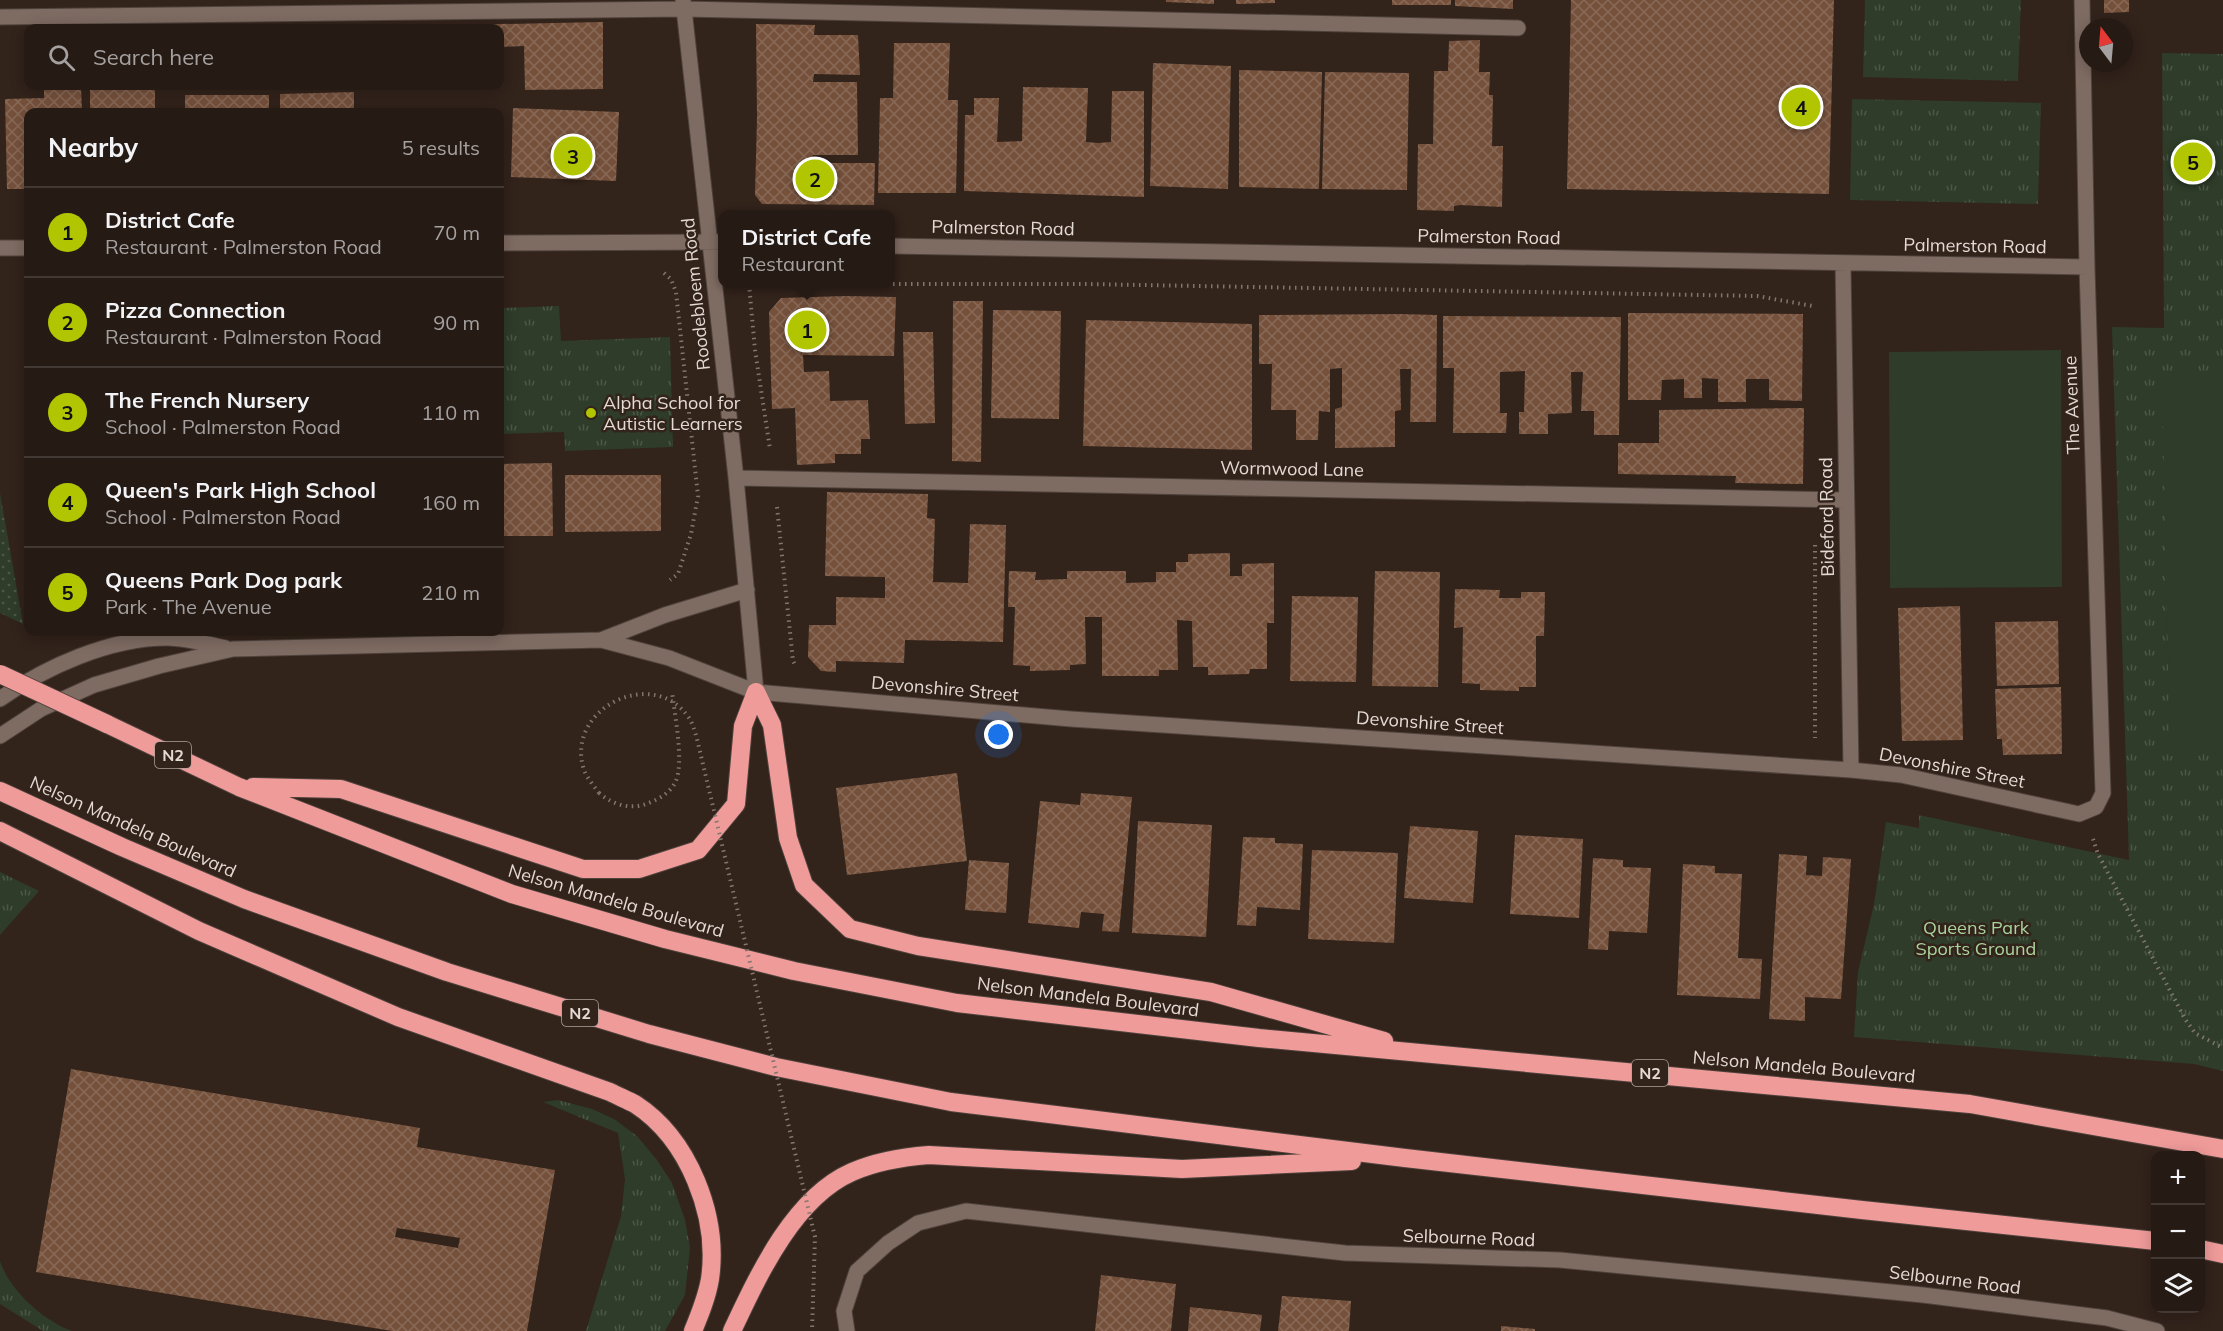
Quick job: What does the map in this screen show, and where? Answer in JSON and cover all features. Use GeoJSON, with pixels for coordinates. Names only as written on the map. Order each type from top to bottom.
{"type":"FeatureCollection","features":[{"type":"Feature","properties":{"kind":"highway","name":"Nelson Mandela Boulevard"},"geometry":{"type":"LineString","coordinates":[[0,674],[239,787],[512,894],[665,939],[794,970],[957,1003],[1259,1038],[1970,1104],[2223,1149]]}},
{"type":"Feature","properties":{"kind":"highway"},"geometry":{"type":"LineString","coordinates":[[239,787],[341,789],[583,869],[639,869],[698,850],[736,804],[743,726],[756,692]]}},
{"type":"Feature","properties":{"kind":"highway"},"geometry":{"type":"LineString","coordinates":[[756,692],[772,725],[788,838],[804,885],[850,930],[918,946],[1211,992],[1425,1052]]}},
{"type":"Feature","properties":{"kind":"highway","name":"Nelson Mandela Boulevard"},"geometry":{"type":"LineString","coordinates":[[0,791],[122,847],[244,899],[447,972],[649,1034],[776,1067],[951,1102],[1405,1158],[2151,1240]]}},
{"type":"Feature","properties":{"kind":"highway"},"geometry":{"type":"LineString","coordinates":[[0,831],[220,940],[398,1017],[610,1092],[634,1104],[670,1137],[683,1155],[707,1214],[712,1247],[710,1280],[693,1331]]}},
{"type":"Feature","properties":{"kind":"highway"},"geometry":{"type":"LineString","coordinates":[[732,1331],[757,1278],[807,1205],[850,1172],[890,1160],[929,1155],[1182,1169],[1405,1158]]}},
{"type":"Feature","properties":{"kind":"highway"},"geometry":{"type":"LineString","coordinates":[[2205,1250],[2223,1254]]}},
{"type":"Feature","properties":{"kind":"street","name":"The Avenue"},"geometry":{"type":"LineString","coordinates":[[2082,0],[2087,267],[2103,784],[2103,793],[2096,807]]}},
{"type":"Feature","properties":{"kind":"street"},"geometry":{"type":"LineString","coordinates":[[0,17],[683,4],[1518,28]]}},
{"type":"Feature","properties":{"kind":"street","name":"Roodebloem Road"},"geometry":{"type":"LineString","coordinates":[[683,4],[718,266]]}},
{"type":"Feature","properties":{"kind":"street"},"geometry":{"type":"LineString","coordinates":[[504,243],[716,242]]}},
{"type":"Feature","properties":{"kind":"street","name":"Palmerston Road"},"geometry":{"type":"LineString","coordinates":[[895,246],[2087,267]]}},
{"type":"Feature","properties":{"kind":"street"},"geometry":{"type":"LineString","coordinates":[[0,248],[24,248]]}},
{"type":"Feature","properties":{"kind":"street","name":"Bideford Road"},"geometry":{"type":"LineString","coordinates":[[1843,264],[1851,770]]}},
{"type":"Feature","properties":{"kind":"street","name":"Roodebloem Road"},"geometry":{"type":"LineString","coordinates":[[720,288],[756,692]]}},
{"type":"Feature","properties":{"kind":"street","name":"Wormwood Lane"},"geometry":{"type":"LineString","coordinates":[[736,477],[1846,500]]}},
{"type":"Feature","properties":{"kind":"street"},"geometry":{"type":"LineString","coordinates":[[0,699],[72,659],[140,640],[168,638],[233,649],[601,640],[665,615],[747,590]]}},
{"type":"Feature","properties":{"kind":"street","name":"Devonshire Street"},"geometry":{"type":"LineString","coordinates":[[601,640],[669,658],[756,692],[1071,719],[1851,770],[1901,775],[2079,814],[2096,807]]}},
{"type":"Feature","properties":{"kind":"street"},"geometry":{"type":"LineString","coordinates":[[0,736],[41,709],[94,685],[159,666],[233,649]]}},
{"type":"Feature","properties":{"kind":"street","name":"Selbourne Road"},"geometry":{"type":"LineString","coordinates":[[847,1331],[844,1311],[857,1271],[888,1243],[918,1223],[966,1211],[1345,1253],[1560,1260],[1911,1294],[2108,1318],[2157,1331]]}},
{"type":"Feature","properties":{"kind":"path"},"geometry":{"type":"LineString","coordinates":[[662,587],[678,574],[691,534],[698,496],[676,292],[671,279],[663,272]]}},
{"type":"Feature","properties":{"kind":"path"},"geometry":{"type":"LineString","coordinates":[[672,690],[680,755],[675,782],[660,798],[639,807],[613,804],[599,793],[584,771],[582,749],[588,728],[600,710],[615,700],[635,693],[655,696],[674,702],[689,718],[698,739],[814,1237],[812,1331]]}},
{"type":"Feature","properties":{"kind":"path"},"geometry":{"type":"LineString","coordinates":[[2098,854],[2185,1019],[2195,1033],[2223,1048]]}},
{"type":"Feature","properties":{"kind":"green space"},"geometry":{"type":"Polygon","coordinates":[[[1865,0],[2021,0],[2018,81],[1863,77],[1865,0]]]}},
{"type":"Feature","properties":{"kind":"green space","name":"Queens Park Sports Ground"},"geometry":{"type":"Polygon","coordinates":[[[2162,53],[2223,54],[2223,1071],[2194,1064],[1854,1037],[1858,972],[1874,904],[1886,822],[1919,828],[1919,815],[2129,860],[2112,327],[2164,328],[2162,53]]]}},
{"type":"Feature","properties":{"kind":"green space"},"geometry":{"type":"Polygon","coordinates":[[[1852,99],[2041,103],[2038,204],[1850,200],[1852,99]]]}},
{"type":"Feature","properties":{"kind":"green space"},"geometry":{"type":"Polygon","coordinates":[[[559,306],[561,341],[670,337],[673,447],[565,451],[564,432],[504,434],[504,308],[559,306]]]}},
{"type":"Feature","properties":{"kind":"green space"},"geometry":{"type":"Polygon","coordinates":[[[2061,350],[2062,587],[1890,588],[1889,352],[2061,350]]]}},
{"type":"Feature","properties":{"kind":"green space"},"geometry":{"type":"Polygon","coordinates":[[[2162,376],[2223,377],[2223,755],[2170,748],[2162,376]]]}},
{"type":"Feature","properties":{"kind":"green space"},"geometry":{"type":"Polygon","coordinates":[[[0,493],[23,624],[0,613],[0,493]]]}},
{"type":"Feature","properties":{"kind":"green space"},"geometry":{"type":"Polygon","coordinates":[[[0,872],[39,891],[0,935],[0,872]]]}},
{"type":"Feature","properties":{"kind":"green space"},"geometry":{"type":"Polygon","coordinates":[[[558,1100],[592,1109],[614,1119],[637,1136],[672,1183],[685,1220],[690,1248],[685,1295],[665,1331],[586,1331],[621,1216],[625,1179],[618,1133],[543,1102],[558,1100]]]}},
{"type":"Feature","properties":{"kind":"green space"},"geometry":{"type":"Polygon","coordinates":[[[0,1261],[11,1283],[29,1303],[50,1320],[72,1331],[43,1331],[0,1304],[0,1261]]]}},
{"type":"Feature","properties":{"kind":"building"},"geometry":{"type":"Polygon","coordinates":[[[1166,0],[1214,0],[1214,4],[1166,2],[1166,0]]]}},
{"type":"Feature","properties":{"kind":"building"},"geometry":{"type":"Polygon","coordinates":[[[1236,0],[1275,0],[1275,3],[1236,4],[1236,0]]]}},
{"type":"Feature","properties":{"kind":"building"},"geometry":{"type":"Polygon","coordinates":[[[1392,0],[1451,0],[1451,5],[1392,5],[1392,0]]]}},
{"type":"Feature","properties":{"kind":"building"},"geometry":{"type":"Polygon","coordinates":[[[1455,0],[1513,0],[1513,9],[1455,6],[1455,0]]]}},
{"type":"Feature","properties":{"kind":"building"},"geometry":{"type":"Polygon","coordinates":[[[1571,0],[1834,0],[1829,194],[1567,189],[1571,0]]]}},
{"type":"Feature","properties":{"kind":"building"},"geometry":{"type":"Polygon","coordinates":[[[2104,0],[2129,0],[2129,12],[2104,13],[2104,0]]]}},
{"type":"Feature","properties":{"kind":"building"},"geometry":{"type":"Polygon","coordinates":[[[603,22],[603,89],[525,90],[524,46],[504,47],[504,24],[603,22]]]}},
{"type":"Feature","properties":{"kind":"building"},"geometry":{"type":"Polygon","coordinates":[[[756,24],[815,25],[814,35],[858,35],[860,75],[814,74],[813,82],[857,82],[858,155],[813,155],[812,163],[875,163],[874,205],[762,204],[755,195],[756,24]]]}},
{"type":"Feature","properties":{"kind":"building"},"geometry":{"type":"Polygon","coordinates":[[[1480,40],[1479,72],[1490,72],[1489,95],[1493,95],[1492,146],[1503,146],[1502,207],[1460,205],[1454,206],[1454,211],[1417,210],[1418,144],[1433,144],[1434,71],[1448,71],[1449,41],[1480,40]]]}},
{"type":"Feature","properties":{"kind":"building"},"geometry":{"type":"Polygon","coordinates":[[[894,43],[950,43],[948,100],[958,100],[956,193],[878,193],[880,98],[893,98],[894,43]]]}},
{"type":"Feature","properties":{"kind":"building"},"geometry":{"type":"Polygon","coordinates":[[[1153,63],[1231,66],[1228,189],[1150,186],[1153,63]]]}},
{"type":"Feature","properties":{"kind":"building"},"geometry":{"type":"Polygon","coordinates":[[[1239,70],[1322,72],[1319,189],[1239,187],[1239,70]]]}},
{"type":"Feature","properties":{"kind":"building"},"geometry":{"type":"Polygon","coordinates":[[[1325,72],[1409,73],[1407,190],[1322,189],[1325,72]]]}},
{"type":"Feature","properties":{"kind":"building"},"geometry":{"type":"Polygon","coordinates":[[[1023,87],[1088,88],[1086,142],[1098,143],[1111,142],[1112,91],[1144,91],[1144,197],[964,191],[965,115],[974,115],[974,98],[999,98],[997,142],[1022,141],[1023,87]]]}},
{"type":"Feature","properties":{"kind":"building"},"geometry":{"type":"Polygon","coordinates":[[[44,90],[81,90],[82,108],[24,108],[24,189],[7,189],[5,99],[44,98],[44,90]]]}},
{"type":"Feature","properties":{"kind":"building"},"geometry":{"type":"Polygon","coordinates":[[[90,90],[155,90],[155,108],[90,108],[90,90]]]}},
{"type":"Feature","properties":{"kind":"building"},"geometry":{"type":"Polygon","coordinates":[[[354,92],[354,108],[280,108],[280,94],[354,92]]]}},
{"type":"Feature","properties":{"kind":"building"},"geometry":{"type":"Polygon","coordinates":[[[185,95],[269,95],[269,108],[185,108],[185,95]]]}},
{"type":"Feature","properties":{"kind":"building"},"geometry":{"type":"Polygon","coordinates":[[[513,108],[619,112],[616,181],[511,177],[513,108]]]}},
{"type":"Feature","properties":{"kind":"building"},"geometry":{"type":"Polygon","coordinates":[[[896,297],[894,356],[803,355],[804,372],[829,371],[830,401],[868,400],[870,439],[861,439],[861,454],[835,454],[835,463],[797,465],[795,408],[772,409],[769,312],[781,298],[896,297]]]}},
{"type":"Feature","properties":{"kind":"building"},"geometry":{"type":"Polygon","coordinates":[[[953,301],[983,301],[981,462],[952,461],[953,301]]]}},
{"type":"Feature","properties":{"kind":"building"},"geometry":{"type":"Polygon","coordinates":[[[993,310],[1061,311],[1059,419],[991,418],[993,310]]]}},
{"type":"Feature","properties":{"kind":"building"},"geometry":{"type":"Polygon","coordinates":[[[1628,313],[1803,314],[1802,401],[1769,400],[1769,379],[1746,379],[1746,402],[1718,402],[1718,379],[1702,378],[1702,398],[1684,398],[1684,379],[1662,380],[1661,400],[1628,400],[1628,313]]]}},
{"type":"Feature","properties":{"kind":"building"},"geometry":{"type":"Polygon","coordinates":[[[1259,315],[1437,315],[1436,422],[1410,422],[1411,369],[1400,369],[1401,410],[1395,411],[1395,447],[1335,448],[1335,409],[1342,407],[1342,368],[1330,369],[1330,412],[1319,411],[1318,440],[1296,440],[1296,410],[1271,410],[1272,364],[1259,364],[1259,315]]]}},
{"type":"Feature","properties":{"kind":"building"},"geometry":{"type":"Polygon","coordinates":[[[1443,316],[1621,317],[1619,435],[1594,435],[1594,411],[1581,411],[1583,372],[1571,372],[1572,413],[1548,414],[1548,434],[1519,434],[1519,412],[1524,412],[1525,371],[1500,372],[1500,413],[1507,413],[1506,433],[1453,433],[1454,368],[1443,368],[1443,316]]]}},
{"type":"Feature","properties":{"kind":"building"},"geometry":{"type":"Polygon","coordinates":[[[1086,320],[1252,324],[1252,450],[1083,446],[1086,320]]]}},
{"type":"Feature","properties":{"kind":"building"},"geometry":{"type":"Polygon","coordinates":[[[903,332],[933,332],[935,423],[905,424],[903,332]]]}},
{"type":"Feature","properties":{"kind":"building"},"geometry":{"type":"Polygon","coordinates":[[[1804,408],[1803,484],[1735,483],[1736,476],[1618,474],[1618,443],[1659,443],[1659,410],[1804,408]]]}},
{"type":"Feature","properties":{"kind":"building"},"geometry":{"type":"Polygon","coordinates":[[[552,463],[553,536],[504,536],[504,464],[552,463]]]}},
{"type":"Feature","properties":{"kind":"building"},"geometry":{"type":"Polygon","coordinates":[[[565,475],[661,475],[661,531],[565,532],[565,475]]]}},
{"type":"Feature","properties":{"kind":"building"},"geometry":{"type":"Polygon","coordinates":[[[827,492],[928,494],[927,518],[935,519],[933,582],[968,583],[970,524],[1006,525],[1003,642],[905,640],[904,663],[836,661],[836,672],[821,671],[808,657],[809,625],[836,625],[836,597],[885,598],[885,577],[825,576],[827,492]]]}},
{"type":"Feature","properties":{"kind":"building"},"geometry":{"type":"Polygon","coordinates":[[[1230,553],[1230,576],[1242,576],[1242,564],[1274,563],[1274,623],[1267,623],[1267,669],[1250,669],[1249,674],[1208,675],[1208,667],[1193,667],[1192,621],[1177,620],[1178,670],[1159,670],[1159,676],[1102,676],[1102,617],[1085,617],[1086,664],[1070,665],[1070,670],[1030,671],[1030,666],[1013,665],[1015,607],[1008,607],[1009,571],[1036,572],[1035,580],[1067,579],[1067,571],[1126,571],[1126,583],[1156,582],[1156,572],[1176,572],[1176,562],[1188,562],[1188,554],[1230,553]]]}},
{"type":"Feature","properties":{"kind":"building"},"geometry":{"type":"Polygon","coordinates":[[[1375,571],[1440,572],[1438,687],[1372,686],[1375,571]]]}},
{"type":"Feature","properties":{"kind":"building"},"geometry":{"type":"Polygon","coordinates":[[[1455,589],[1500,590],[1499,598],[1521,598],[1521,592],[1545,592],[1544,636],[1536,636],[1536,687],[1519,687],[1519,691],[1480,690],[1480,684],[1462,683],[1463,627],[1454,628],[1455,589]]]}},
{"type":"Feature","properties":{"kind":"building"},"geometry":{"type":"Polygon","coordinates":[[[1292,596],[1358,597],[1356,682],[1290,681],[1292,596]]]}},
{"type":"Feature","properties":{"kind":"building"},"geometry":{"type":"Polygon","coordinates":[[[1960,606],[1963,740],[1902,741],[1898,608],[1960,606]]]}},
{"type":"Feature","properties":{"kind":"building"},"geometry":{"type":"Polygon","coordinates":[[[2058,621],[2059,684],[1997,686],[1995,622],[2058,621]]]}},
{"type":"Feature","properties":{"kind":"building"},"geometry":{"type":"Polygon","coordinates":[[[2061,687],[2062,754],[2003,755],[2002,739],[1997,739],[1995,689],[2061,687]]]}},
{"type":"Feature","properties":{"kind":"building"},"geometry":{"type":"Polygon","coordinates":[[[957,773],[967,861],[847,875],[836,788],[957,773]]]}},
{"type":"Feature","properties":{"kind":"building"},"geometry":{"type":"Polygon","coordinates":[[[1081,793],[1132,797],[1119,932],[1102,931],[1104,914],[1081,912],[1079,928],[1028,923],[1040,801],[1080,805],[1081,793]]]}},
{"type":"Feature","properties":{"kind":"building"},"geometry":{"type":"Polygon","coordinates":[[[1138,821],[1212,825],[1206,937],[1132,933],[1138,821]]]}},
{"type":"Feature","properties":{"kind":"building"},"geometry":{"type":"Polygon","coordinates":[[[1410,826],[1478,831],[1473,903],[1404,898],[1410,826]]]}},
{"type":"Feature","properties":{"kind":"building"},"geometry":{"type":"Polygon","coordinates":[[[1515,835],[1583,839],[1579,918],[1510,914],[1515,835]]]}},
{"type":"Feature","properties":{"kind":"building"},"geometry":{"type":"Polygon","coordinates":[[[1243,837],[1275,838],[1275,843],[1303,844],[1300,910],[1257,907],[1256,926],[1237,925],[1243,837]]]}},
{"type":"Feature","properties":{"kind":"building"},"geometry":{"type":"Polygon","coordinates":[[[1312,850],[1398,853],[1394,943],[1308,939],[1312,850]]]}},
{"type":"Feature","properties":{"kind":"building"},"geometry":{"type":"Polygon","coordinates":[[[1779,854],[1807,856],[1806,875],[1822,876],[1823,857],[1851,859],[1841,999],[1805,997],[1805,1021],[1769,1019],[1779,854]]]}},
{"type":"Feature","properties":{"kind":"building"},"geometry":{"type":"Polygon","coordinates":[[[1593,858],[1623,860],[1623,867],[1651,868],[1647,933],[1609,931],[1608,950],[1588,949],[1593,858]]]}},
{"type":"Feature","properties":{"kind":"building"},"geometry":{"type":"Polygon","coordinates":[[[969,860],[1009,863],[1006,913],[965,910],[969,860]]]}},
{"type":"Feature","properties":{"kind":"building"},"geometry":{"type":"Polygon","coordinates":[[[1683,864],[1715,866],[1715,873],[1742,874],[1738,958],[1762,959],[1760,999],[1677,995],[1683,864]]]}},
{"type":"Feature","properties":{"kind":"building"},"geometry":{"type":"Polygon","coordinates":[[[71,1069],[420,1128],[417,1147],[555,1170],[527,1331],[392,1331],[36,1272],[71,1069]],[[397,1228],[395,1237],[458,1248],[460,1238],[397,1228]]]}},
{"type":"Feature","properties":{"kind":"building"},"geometry":{"type":"Polygon","coordinates":[[[1101,1275],[1176,1284],[1171,1331],[1095,1331],[1101,1275]]]}},
{"type":"Feature","properties":{"kind":"building"},"geometry":{"type":"Polygon","coordinates":[[[1282,1296],[1351,1301],[1349,1331],[1278,1331],[1282,1296]]]}},
{"type":"Feature","properties":{"kind":"building"},"geometry":{"type":"Polygon","coordinates":[[[1190,1307],[1262,1315],[1260,1331],[1188,1331],[1190,1307]]]}},
{"type":"Feature","properties":{"kind":"building"},"geometry":{"type":"Polygon","coordinates":[[[1501,1326],[1535,1329],[1535,1331],[1501,1331],[1501,1326]]]}},
{"type":"Feature","properties":{"kind":"place","name":"Queen's Park High School"},"geometry":{"type":"Point","coordinates":[1801,107]}},
{"type":"Feature","properties":{"kind":"place","name":"The French Nursery"},"geometry":{"type":"Point","coordinates":[573,156]}},
{"type":"Feature","properties":{"kind":"place","name":"Queens Park Dog park"},"geometry":{"type":"Point","coordinates":[2193,162]}},
{"type":"Feature","properties":{"kind":"place","name":"Pizza Connection"},"geometry":{"type":"Point","coordinates":[815,179]}},
{"type":"Feature","properties":{"kind":"place","name":"District Cafe"},"geometry":{"type":"Point","coordinates":[807,330]}},
{"type":"Feature","properties":{"kind":"place","name":"Alpha School for Autistic Learners"},"geometry":{"type":"Point","coordinates":[591,413]}}]}
